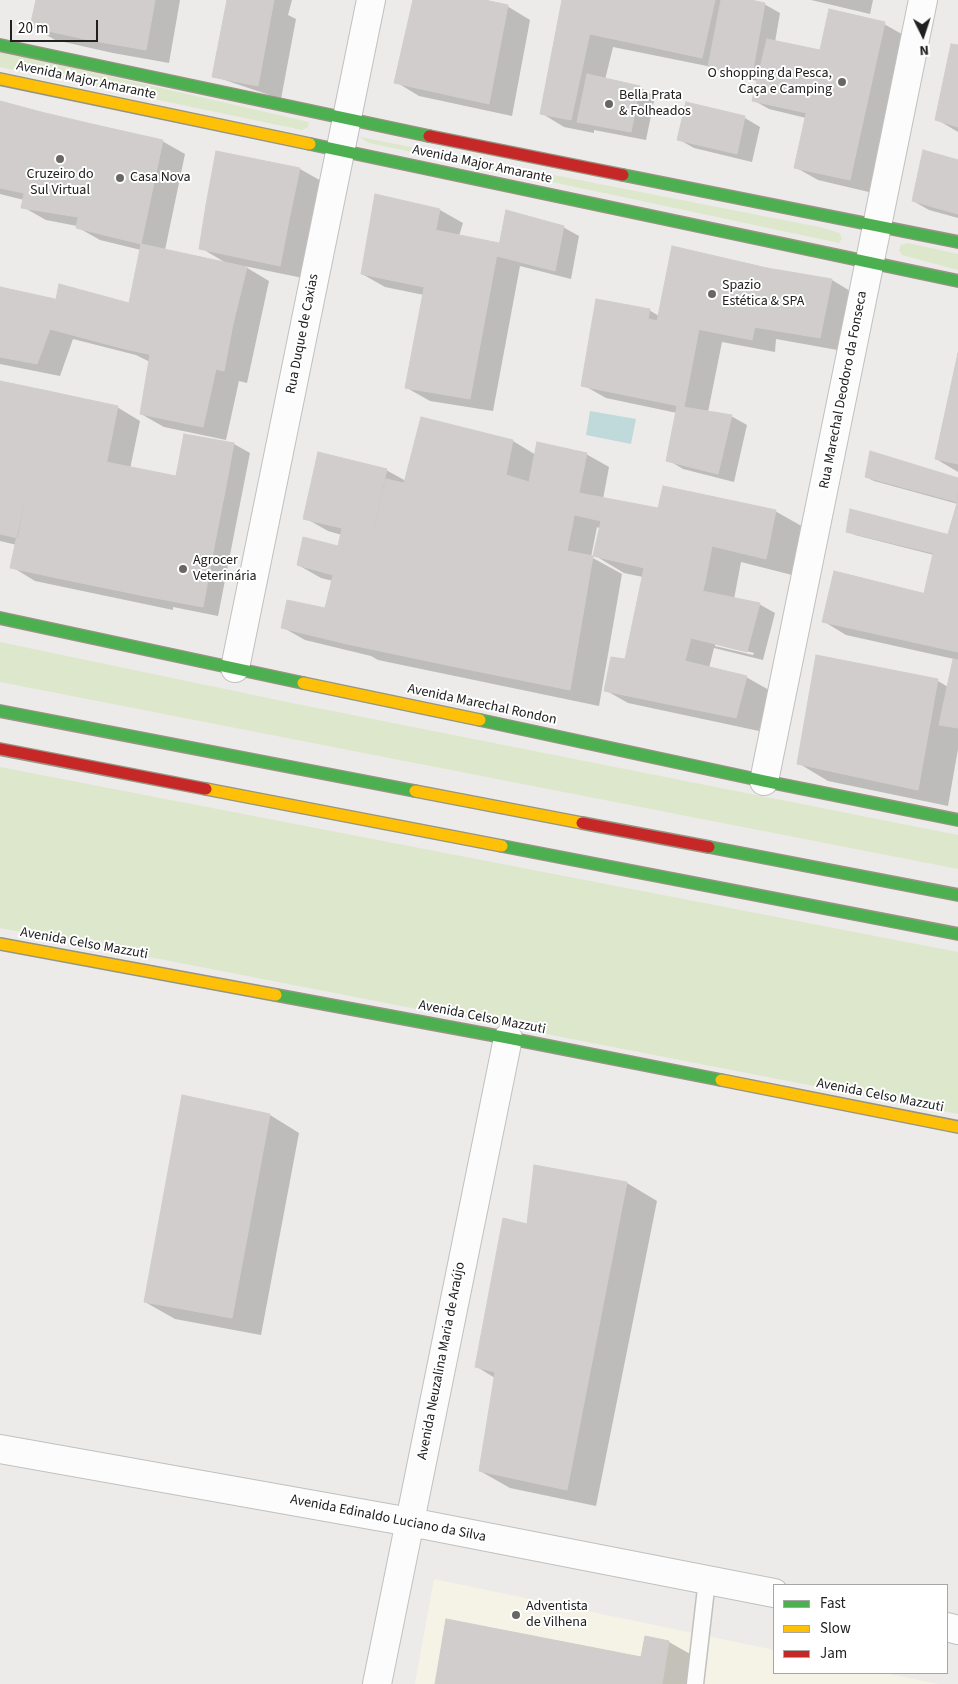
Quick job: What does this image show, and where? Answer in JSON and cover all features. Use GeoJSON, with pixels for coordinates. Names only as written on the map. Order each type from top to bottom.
{"type":"FeatureCollection","features":[{"type":"Feature","properties":{"kind":"main road","name":"Avenida Major Amarante"},"geometry":{"type":"LineString","coordinates":[[0,46],[347,120],[958,242]]}},
{"type":"Feature","properties":{"kind":"main road","name":"Avenida Major Amarante"},"geometry":{"type":"LineString","coordinates":[[0,78],[958,281]]}},
{"type":"Feature","properties":{"kind":"main road","name":"Avenida Marechal Rondon"},"geometry":{"type":"LineString","coordinates":[[0,618],[764,781],[958,820]]}},
{"type":"Feature","properties":{"kind":"main road"},"geometry":{"type":"LineString","coordinates":[[0,711],[958,895]]}},
{"type":"Feature","properties":{"kind":"main road"},"geometry":{"type":"LineString","coordinates":[[0,749],[958,934]]}},
{"type":"Feature","properties":{"kind":"main road","name":"Avenida Celso Mazzuti"},"geometry":{"type":"LineString","coordinates":[[0,944],[508,1038],[958,1126]]}},
{"type":"Feature","properties":{"kind":"street","name":"Rua Duque de Caxias"},"geometry":{"type":"LineString","coordinates":[[235,668],[371,0]]}},
{"type":"Feature","properties":{"kind":"street","name":"Rua Marechal Deodoro da Fonseca"},"geometry":{"type":"LineString","coordinates":[[764,781],[923,0]]}},
{"type":"Feature","properties":{"kind":"street","name":"Avenida Neuzalina Maria de Araújo"},"geometry":{"type":"LineString","coordinates":[[377,1684],[508,1038]]}},
{"type":"Feature","properties":{"kind":"street","name":"Avenida Edinaldo Luciano da Silva"},"geometry":{"type":"LineString","coordinates":[[0,1449],[410,1522],[773,1594]]}},
{"type":"Feature","properties":{"kind":"lane"},"geometry":{"type":"LineString","coordinates":[[695,1684],[707,1580]]}},
{"type":"Feature","properties":{"kind":"shaded area","name":"Adventista de Vilhena"},"geometry":{"type":"Polygon","coordinates":[[[434,1579],[773,1650],[773,1674],[889,1674],[938,1684],[415,1684],[434,1579]]]}},
{"type":"Feature","properties":{"kind":"green space"},"geometry":{"type":"Polygon","coordinates":[[[0,51],[309,122],[308,127],[302,130],[0,67],[0,51]]]}},
{"type":"Feature","properties":{"kind":"green space"},"geometry":{"type":"Polygon","coordinates":[[[360,137],[819,227],[840,233],[842,239],[839,243],[369,143],[360,137]]]}},
{"type":"Feature","properties":{"kind":"green space"},"geometry":{"type":"Polygon","coordinates":[[[908,243],[958,254],[958,270],[902,255],[899,250],[901,245],[908,243]]]}},
{"type":"Feature","properties":{"kind":"green space"},"geometry":{"type":"Polygon","coordinates":[[[0,642],[292,703],[958,835],[958,869],[0,682],[0,642]]]}},
{"type":"Feature","properties":{"kind":"green space"},"geometry":{"type":"Polygon","coordinates":[[[0,767],[958,952],[958,1114],[0,928],[0,767]]]}},
{"type":"Feature","properties":{"kind":"water"},"geometry":{"type":"Polygon","coordinates":[[[590,411],[636,419],[631,444],[586,435],[590,411]]]}},
{"type":"Feature","properties":{"kind":"building"},"geometry":{"type":"Polygon","coordinates":[[[36,0],[97,0],[89,40],[30,27],[36,0]]]}},
{"type":"Feature","properties":{"kind":"building"},"geometry":{"type":"Polygon","coordinates":[[[97,0],[155,0],[146,50],[89,40],[97,0]]]}},
{"type":"Feature","properties":{"kind":"building"},"geometry":{"type":"Polygon","coordinates":[[[227,0],[249,0],[273,5],[258,86],[212,77],[227,0]]]}},
{"type":"Feature","properties":{"kind":"building"},"geometry":{"type":"Polygon","coordinates":[[[249,0],[274,0],[273,5],[249,0]]]}},
{"type":"Feature","properties":{"kind":"building"},"geometry":{"type":"Polygon","coordinates":[[[413,0],[485,0],[508,5],[489,104],[394,83],[413,0]]]}},
{"type":"Feature","properties":{"kind":"building"},"geometry":{"type":"Polygon","coordinates":[[[562,0],[597,0],[571,120],[540,114],[562,0]]]}},
{"type":"Feature","properties":{"kind":"building"},"geometry":{"type":"Polygon","coordinates":[[[597,0],[651,0],[642,45],[590,34],[597,0]]]}},
{"type":"Feature","properties":{"kind":"building"},"geometry":{"type":"Polygon","coordinates":[[[651,0],[715,0],[702,58],[642,45],[651,0]]]}},
{"type":"Feature","properties":{"kind":"building"},"geometry":{"type":"Polygon","coordinates":[[[721,0],[751,0],[765,3],[752,75],[708,67],[721,0]]]}},
{"type":"Feature","properties":{"kind":"building","name":"O shopping da Pesca, Caça e Camping"},"geometry":{"type":"Polygon","coordinates":[[[829,9],[885,22],[850,180],[794,168],[829,9]]]}},
{"type":"Feature","properties":{"kind":"building"},"geometry":{"type":"Polygon","coordinates":[[[767,39],[820,50],[807,113],[752,101],[767,39]]]}},
{"type":"Feature","properties":{"kind":"building"},"geometry":{"type":"Polygon","coordinates":[[[951,44],[958,45],[958,127],[935,120],[951,44]]]}},
{"type":"Feature","properties":{"kind":"building","name":"Bella Prata & Folheados"},"geometry":{"type":"Polygon","coordinates":[[[587,74],[640,86],[631,132],[577,122],[587,74]]]}},
{"type":"Feature","properties":{"kind":"building"},"geometry":{"type":"Polygon","coordinates":[[[0,101],[41,112],[24,193],[0,188],[0,101]]]}},
{"type":"Feature","properties":{"kind":"building"},"geometry":{"type":"Polygon","coordinates":[[[686,102],[745,116],[737,154],[677,140],[686,102]]]}},
{"type":"Feature","properties":{"kind":"building","name":"Cruzeiro do Sul Virtual"},"geometry":{"type":"Polygon","coordinates":[[[41,112],[96,125],[78,217],[21,208],[41,112]]]}},
{"type":"Feature","properties":{"kind":"building","name":"Casa Nova"},"geometry":{"type":"Polygon","coordinates":[[[96,125],[163,140],[141,244],[76,228],[96,125]]]}},
{"type":"Feature","properties":{"kind":"building"},"geometry":{"type":"Polygon","coordinates":[[[923,150],[958,160],[958,214],[912,201],[923,150]]]}},
{"type":"Feature","properties":{"kind":"building"},"geometry":{"type":"Polygon","coordinates":[[[216,151],[300,168],[289,220],[206,205],[216,151]]]}},
{"type":"Feature","properties":{"kind":"building"},"geometry":{"type":"Polygon","coordinates":[[[375,194],[440,209],[424,287],[361,274],[375,194]]]}},
{"type":"Feature","properties":{"kind":"building"},"geometry":{"type":"Polygon","coordinates":[[[206,205],[289,220],[280,266],[199,249],[206,205]]]}},
{"type":"Feature","properties":{"kind":"building"},"geometry":{"type":"Polygon","coordinates":[[[506,210],[564,226],[555,271],[497,256],[506,210]]]}},
{"type":"Feature","properties":{"kind":"building"},"geometry":{"type":"Polygon","coordinates":[[[435,230],[499,243],[470,399],[405,388],[435,230]]]}},
{"type":"Feature","properties":{"kind":"building"},"geometry":{"type":"Polygon","coordinates":[[[141,244],[247,267],[233,324],[129,303],[141,244]]]}},
{"type":"Feature","properties":{"kind":"building","name":"Spazio Estética & SPA"},"geometry":{"type":"Polygon","coordinates":[[[672,246],[767,268],[752,340],[657,321],[672,246]]]}},
{"type":"Feature","properties":{"kind":"building"},"geometry":{"type":"Polygon","coordinates":[[[767,268],[832,279],[820,338],[754,327],[767,268]]]}},
{"type":"Feature","properties":{"kind":"building"},"geometry":{"type":"Polygon","coordinates":[[[59,284],[129,303],[121,348],[50,329],[59,284]]]}},
{"type":"Feature","properties":{"kind":"building"},"geometry":{"type":"Polygon","coordinates":[[[0,287],[55,299],[50,329],[37,364],[0,357],[0,287]]]}},
{"type":"Feature","properties":{"kind":"building"},"geometry":{"type":"Polygon","coordinates":[[[596,299],[650,309],[648,319],[699,329],[684,407],[581,386],[596,299]]]}},
{"type":"Feature","properties":{"kind":"building"},"geometry":{"type":"Polygon","coordinates":[[[129,303],[233,324],[224,371],[121,348],[129,303]]]}},
{"type":"Feature","properties":{"kind":"building"},"geometry":{"type":"Polygon","coordinates":[[[958,353],[958,464],[935,459],[958,353]]]}},
{"type":"Feature","properties":{"kind":"building"},"geometry":{"type":"Polygon","coordinates":[[[150,354],[216,369],[203,427],[140,414],[150,354]]]}},
{"type":"Feature","properties":{"kind":"building"},"geometry":{"type":"Polygon","coordinates":[[[0,381],[48,391],[32,465],[0,457],[0,381]]]}},
{"type":"Feature","properties":{"kind":"building"},"geometry":{"type":"Polygon","coordinates":[[[48,391],[118,406],[103,480],[32,465],[48,391]]]}},
{"type":"Feature","properties":{"kind":"building"},"geometry":{"type":"Polygon","coordinates":[[[677,406],[732,415],[718,474],[666,461],[677,406]]]}},
{"type":"Feature","properties":{"kind":"building"},"geometry":{"type":"Polygon","coordinates":[[[421,417],[513,440],[500,505],[404,483],[421,417]]]}},
{"type":"Feature","properties":{"kind":"building"},"geometry":{"type":"Polygon","coordinates":[[[184,434],[234,443],[226,486],[176,476],[184,434]]]}},
{"type":"Feature","properties":{"kind":"building"},"geometry":{"type":"Polygon","coordinates":[[[537,442],[587,453],[567,551],[492,536],[506,475],[529,482],[537,442]]]}},
{"type":"Feature","properties":{"kind":"building"},"geometry":{"type":"Polygon","coordinates":[[[870,451],[958,478],[957,502],[865,477],[870,451]]]}},
{"type":"Feature","properties":{"kind":"building"},"geometry":{"type":"Polygon","coordinates":[[[318,452],[387,469],[372,535],[303,519],[318,452]]]}},
{"type":"Feature","properties":{"kind":"building"},"geometry":{"type":"Polygon","coordinates":[[[0,457],[32,465],[18,538],[0,534],[0,457]]]}},
{"type":"Feature","properties":{"kind":"building"},"geometry":{"type":"Polygon","coordinates":[[[106,462],[176,476],[150,597],[81,583],[106,462]]]}},
{"type":"Feature","properties":{"kind":"building"},"geometry":{"type":"Polygon","coordinates":[[[32,465],[103,480],[81,583],[10,568],[32,465]]]}},
{"type":"Feature","properties":{"kind":"building"},"geometry":{"type":"Polygon","coordinates":[[[176,476],[226,486],[215,542],[164,532],[176,476]]]}},
{"type":"Feature","properties":{"kind":"building"},"geometry":{"type":"Polygon","coordinates":[[[386,479],[500,505],[461,668],[347,644],[386,479]]]}},
{"type":"Feature","properties":{"kind":"building"},"geometry":{"type":"Polygon","coordinates":[[[663,486],[776,510],[766,559],[712,546],[705,582],[593,556],[601,521],[575,515],[579,493],[658,508],[663,486]]]}},
{"type":"Feature","properties":{"kind":"building"},"geometry":{"type":"Polygon","coordinates":[[[958,500],[958,537],[948,534],[958,500]]]}},
{"type":"Feature","properties":{"kind":"building"},"geometry":{"type":"Polygon","coordinates":[[[850,509],[938,532],[933,553],[846,532],[850,509]]]}},
{"type":"Feature","properties":{"kind":"building"},"geometry":{"type":"Polygon","coordinates":[[[342,528],[372,535],[347,644],[281,628],[287,600],[325,608],[333,575],[297,565],[303,537],[338,546],[342,528]]]}},
{"type":"Feature","properties":{"kind":"building","name":"Agrocer Veterinária"},"geometry":{"type":"Polygon","coordinates":[[[164,532],[215,542],[203,607],[150,597],[164,532]]]}},
{"type":"Feature","properties":{"kind":"building"},"geometry":{"type":"Polygon","coordinates":[[[938,532],[958,537],[958,602],[924,593],[938,532]]]}},
{"type":"Feature","properties":{"kind":"building"},"geometry":{"type":"Polygon","coordinates":[[[492,536],[593,556],[570,690],[461,668],[492,536]]]}},
{"type":"Feature","properties":{"kind":"building"},"geometry":{"type":"Polygon","coordinates":[[[644,568],[705,582],[685,661],[747,676],[736,718],[604,691],[611,657],[625,659],[644,568]]]}},
{"type":"Feature","properties":{"kind":"building"},"geometry":{"type":"Polygon","coordinates":[[[834,571],[958,602],[958,652],[822,622],[834,571]]]}},
{"type":"Feature","properties":{"kind":"building"},"geometry":{"type":"Polygon","coordinates":[[[702,591],[760,603],[747,652],[691,638],[702,591]]]}},
{"type":"Feature","properties":{"kind":"building"},"geometry":{"type":"Polygon","coordinates":[[[816,655],[938,679],[918,790],[797,764],[816,655]]]}},
{"type":"Feature","properties":{"kind":"building"},"geometry":{"type":"Polygon","coordinates":[[[953,659],[958,660],[958,728],[939,725],[953,659]]]}},
{"type":"Feature","properties":{"kind":"building"},"geometry":{"type":"Polygon","coordinates":[[[182,1095],[270,1114],[232,1318],[144,1302],[182,1095]]]}},
{"type":"Feature","properties":{"kind":"building"},"geometry":{"type":"Polygon","coordinates":[[[534,1165],[627,1182],[567,1490],[479,1471],[495,1372],[475,1367],[503,1218],[527,1224],[534,1165]]]}},
{"type":"Feature","properties":{"kind":"building"},"geometry":{"type":"Polygon","coordinates":[[[446,1619],[641,1657],[645,1636],[669,1641],[662,1684],[435,1684],[446,1619]]]}},
{"type":"Feature","properties":{"kind":"traffic: fast"},"geometry":{"type":"LineString","coordinates":[[0,45],[429,136]]}},
{"type":"Feature","properties":{"kind":"traffic: fast"},"geometry":{"type":"LineString","coordinates":[[310,144],[958,281]]}},
{"type":"Feature","properties":{"kind":"traffic: fast"},"geometry":{"type":"LineString","coordinates":[[623,175],[958,242]]}},
{"type":"Feature","properties":{"kind":"traffic: fast"},"geometry":{"type":"LineString","coordinates":[[0,618],[303,683]]}},
{"type":"Feature","properties":{"kind":"traffic: fast"},"geometry":{"type":"LineString","coordinates":[[0,711],[415,791]]}},
{"type":"Feature","properties":{"kind":"traffic: fast"},"geometry":{"type":"LineString","coordinates":[[480,720],[764,781],[958,820]]}},
{"type":"Feature","properties":{"kind":"traffic: fast"},"geometry":{"type":"LineString","coordinates":[[502,846],[958,934]]}},
{"type":"Feature","properties":{"kind":"traffic: fast"},"geometry":{"type":"LineString","coordinates":[[709,847],[958,895]]}},
{"type":"Feature","properties":{"kind":"traffic: fast"},"geometry":{"type":"LineString","coordinates":[[276,995],[721,1080]]}},
{"type":"Feature","properties":{"kind":"traffic: slow"},"geometry":{"type":"LineString","coordinates":[[0,79],[310,144]]}},
{"type":"Feature","properties":{"kind":"traffic: slow"},"geometry":{"type":"LineString","coordinates":[[303,683],[480,720]]}},
{"type":"Feature","properties":{"kind":"traffic: slow"},"geometry":{"type":"LineString","coordinates":[[206,789],[502,846]]}},
{"type":"Feature","properties":{"kind":"traffic: slow"},"geometry":{"type":"LineString","coordinates":[[415,791],[582,823]]}},
{"type":"Feature","properties":{"kind":"traffic: slow"},"geometry":{"type":"LineString","coordinates":[[0,944],[276,995]]}},
{"type":"Feature","properties":{"kind":"traffic: slow"},"geometry":{"type":"LineString","coordinates":[[721,1080],[958,1127]]}},
{"type":"Feature","properties":{"kind":"traffic: jam"},"geometry":{"type":"LineString","coordinates":[[429,136],[623,175]]}},
{"type":"Feature","properties":{"kind":"traffic: jam"},"geometry":{"type":"LineString","coordinates":[[0,749],[206,789]]}},
{"type":"Feature","properties":{"kind":"traffic: jam"},"geometry":{"type":"LineString","coordinates":[[582,823],[709,847]]}},
{"type":"Feature","properties":{"kind":"place","name":"O shopping da Pesca, Caça e Camping"},"geometry":{"type":"Point","coordinates":[842,82]}},
{"type":"Feature","properties":{"kind":"place","name":"Bella Prata & Folheados"},"geometry":{"type":"Point","coordinates":[609,104]}},
{"type":"Feature","properties":{"kind":"place","name":"Cruzeiro do Sul Virtual"},"geometry":{"type":"Point","coordinates":[60,159]}},
{"type":"Feature","properties":{"kind":"place","name":"Casa Nova"},"geometry":{"type":"Point","coordinates":[120,178]}},
{"type":"Feature","properties":{"kind":"place","name":"Spazio Estética & SPA"},"geometry":{"type":"Point","coordinates":[712,294]}},
{"type":"Feature","properties":{"kind":"place","name":"Agrocer Veterinária"},"geometry":{"type":"Point","coordinates":[183,569]}},
{"type":"Feature","properties":{"kind":"place","name":"Adventista de Vilhena"},"geometry":{"type":"Point","coordinates":[516,1615]}}]}
